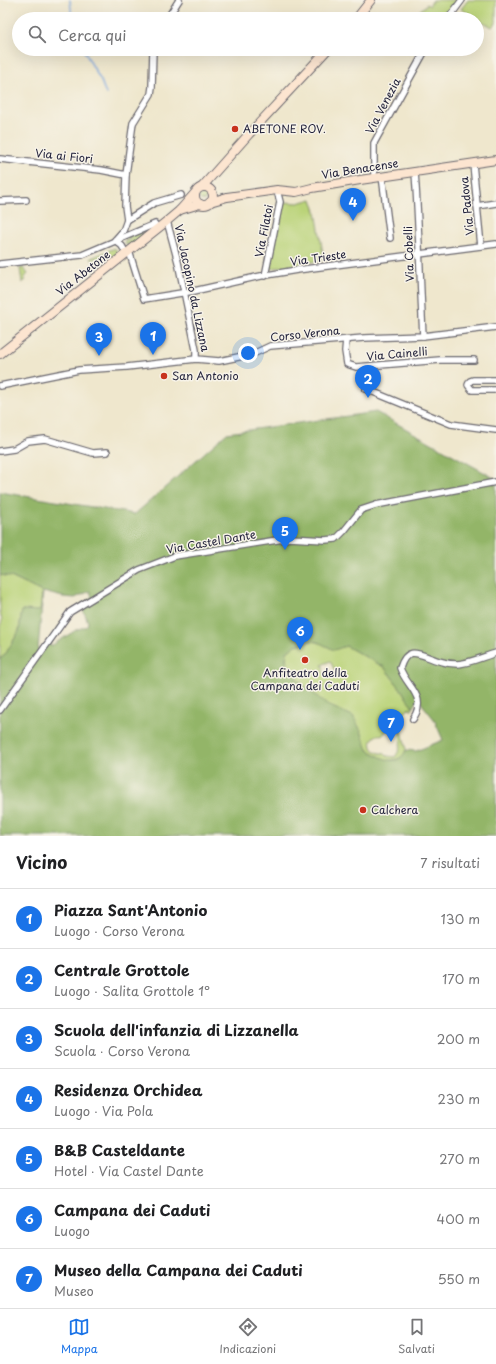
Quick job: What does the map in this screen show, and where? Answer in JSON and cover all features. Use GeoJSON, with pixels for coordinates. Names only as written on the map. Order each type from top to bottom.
{"type":"FeatureCollection","features":[{"type":"Feature","properties":{"kind":"main road"},"geometry":{"type":"LineString","coordinates":[[361,12],[370,1]]}},
{"type":"Feature","properties":{"kind":"main road"},"geometry":{"type":"LineString","coordinates":[[200,204],[195,198],[195,193],[198,189],[202,187],[322,56]]}},
{"type":"Feature","properties":{"kind":"main road","name":"Via Benacense"},"geometry":{"type":"LineString","coordinates":[[210,202],[227,197],[277,190],[296,192],[378,177],[496,160]]}},
{"type":"Feature","properties":{"kind":"main road"},"geometry":{"type":"LineString","coordinates":[[180,210],[210,202],[212,198],[215,172]]}},
{"type":"Feature","properties":{"kind":"main road"},"geometry":{"type":"LineString","coordinates":[[202,187],[208,188],[212,192]]}},
{"type":"Feature","properties":{"kind":"main road","name":"Via Benacense"},"geometry":{"type":"LineString","coordinates":[[212,192],[227,197]]}},
{"type":"Feature","properties":{"kind":"main road","name":"Via Abetone"},"geometry":{"type":"LineString","coordinates":[[0,354],[167,221],[180,210],[195,193]]}},
{"type":"Feature","properties":{"kind":"street"},"geometry":{"type":"LineString","coordinates":[[171,12],[179,0]]}},
{"type":"Feature","properties":{"kind":"street"},"geometry":{"type":"LineString","coordinates":[[453,12],[462,0]]}},
{"type":"Feature","properties":{"kind":"street"},"geometry":{"type":"LineString","coordinates":[[115,240],[123,231],[127,220],[125,206],[126,175],[133,123],[151,94],[153,56]]}},
{"type":"Feature","properties":{"kind":"street","name":"Via Venezia"},"geometry":{"type":"LineString","coordinates":[[390,238],[378,177],[374,143],[422,56]]}},
{"type":"Feature","properties":{"kind":"street","name":"Via ai Fiori"},"geometry":{"type":"LineString","coordinates":[[0,159],[101,170],[126,175]]}},
{"type":"Feature","properties":{"kind":"street","name":"Via Padova"},"geometry":{"type":"LineString","coordinates":[[473,164],[481,246]]}},
{"type":"Feature","properties":{"kind":"street","name":"Via Cobelli"},"geometry":{"type":"LineString","coordinates":[[415,172],[423,336]]}},
{"type":"Feature","properties":{"kind":"street","name":"Via Filatoi"},"geometry":{"type":"LineString","coordinates":[[265,276],[280,202],[277,190]]}},
{"type":"Feature","properties":{"kind":"street"},"geometry":{"type":"LineString","coordinates":[[127,220],[154,203],[181,196]]}},
{"type":"Feature","properties":{"kind":"street"},"geometry":{"type":"LineString","coordinates":[[0,200],[26,200]]}},
{"type":"Feature","properties":{"kind":"street"},"geometry":{"type":"LineString","coordinates":[[477,206],[496,203]]}},
{"type":"Feature","properties":{"kind":"street","name":"Via Jacopino da Lizzana"},"geometry":{"type":"LineString","coordinates":[[167,221],[175,247],[196,350],[196,359]]}},
{"type":"Feature","properties":{"kind":"street"},"geometry":{"type":"LineString","coordinates":[[0,264],[82,255],[155,224]]}},
{"type":"Feature","properties":{"kind":"street"},"geometry":{"type":"LineString","coordinates":[[115,240],[128,252]]}},
{"type":"Feature","properties":{"kind":"street","name":"Via Trieste"},"geometry":{"type":"LineString","coordinates":[[128,252],[144,299],[327,266],[496,244]]}},
{"type":"Feature","properties":{"kind":"street","name":"Corso Verona"},"geometry":{"type":"LineString","coordinates":[[0,386],[79,370],[127,367],[196,359],[219,361],[253,354],[270,346],[423,336],[496,327]]}},
{"type":"Feature","properties":{"kind":"street","name":"Via Cainelli"},"geometry":{"type":"LineString","coordinates":[[346,340],[345,351],[347,364],[356,367],[440,360],[474,360]]}},
{"type":"Feature","properties":{"kind":"street"},"geometry":{"type":"LineString","coordinates":[[496,380],[473,380],[470,381],[468,385],[472,390],[496,390]]}},
{"type":"Feature","properties":{"kind":"street"},"geometry":{"type":"LineString","coordinates":[[366,389],[451,424],[496,430]]}},
{"type":"Feature","properties":{"kind":"street"},"geometry":{"type":"LineString","coordinates":[[0,451],[14,449],[28,441],[45,439],[93,453],[107,452]]}},
{"type":"Feature","properties":{"kind":"street","name":"Via Castel Dante"},"geometry":{"type":"LineString","coordinates":[[0,710],[70,612],[139,570],[175,556],[290,538],[325,540],[336,539],[361,510],[376,505],[496,482]]}},
{"type":"Feature","properties":{"kind":"street"},"geometry":{"type":"LineString","coordinates":[[413,719],[418,711],[418,698],[402,674],[400,668],[405,656],[411,652],[418,653],[439,662],[459,664],[496,653]]}},
{"type":"Feature","properties":{"kind":"green space"},"geometry":{"type":"Polygon","coordinates":[[[433,0],[458,0],[448,12],[418,12],[427,4],[429,6],[433,0]]]}},
{"type":"Feature","properties":{"kind":"green space"},"geometry":{"type":"Polygon","coordinates":[[[468,0],[496,0],[496,23],[492,27],[484,22],[484,12],[466,12],[461,9],[468,0]]]}},
{"type":"Feature","properties":{"kind":"green space"},"geometry":{"type":"Polygon","coordinates":[[[203,191],[208,196],[203,201],[198,196],[203,191]]]}},
{"type":"Feature","properties":{"kind":"green space"},"geometry":{"type":"Polygon","coordinates":[[[312,199],[316,211],[324,260],[269,269],[283,202],[298,203],[312,199]]]}},
{"type":"Feature","properties":{"kind":"green space"},"geometry":{"type":"Polygon","coordinates":[[[145,229],[151,230],[132,245],[126,245],[124,242],[131,240],[131,238],[125,240],[126,237],[145,229]]]}},
{"type":"Feature","properties":{"kind":"green space"},"geometry":{"type":"Polygon","coordinates":[[[115,248],[118,253],[113,257],[109,255],[106,258],[107,260],[102,264],[97,258],[92,260],[91,258],[115,248]]]}},
{"type":"Feature","properties":{"kind":"green space"},"geometry":{"type":"Polygon","coordinates":[[[20,268],[23,268],[28,274],[24,278],[26,280],[22,283],[20,268]]]}},
{"type":"Feature","properties":{"kind":"green space"},"geometry":{"type":"Polygon","coordinates":[[[376,412],[496,479],[496,836],[0,836],[0,659],[5,655],[19,631],[22,610],[40,611],[42,592],[11,577],[0,575],[0,492],[135,514],[227,433],[376,412]],[[90,591],[75,598],[63,597],[43,592],[38,650],[41,651],[70,611],[92,597],[90,591]],[[82,607],[71,613],[49,645],[51,646],[76,630],[87,626],[88,622],[82,607]],[[311,641],[296,645],[287,652],[286,659],[289,669],[298,680],[327,705],[353,716],[361,731],[368,750],[388,760],[394,760],[403,756],[406,750],[416,751],[443,740],[434,719],[418,699],[413,708],[384,667],[346,646],[334,650],[318,642],[311,641]]]}},
{"type":"Feature","properties":{"kind":"green space"},"geometry":{"type":"Polygon","coordinates":[[[0,575],[11,577],[42,592],[41,612],[22,610],[19,631],[5,655],[0,659],[0,627],[2,621],[0,612],[0,575]]]}},
{"type":"Feature","properties":{"kind":"green space"},"geometry":{"type":"Polygon","coordinates":[[[311,641],[325,645],[346,646],[384,667],[413,708],[412,710],[409,708],[403,715],[406,717],[405,719],[397,716],[394,721],[402,730],[406,750],[404,755],[398,759],[386,761],[367,749],[361,731],[353,717],[327,705],[298,680],[289,669],[286,659],[287,652],[296,645],[311,641]],[[330,661],[322,665],[324,668],[322,670],[325,674],[327,673],[329,677],[336,673],[330,661]],[[393,725],[390,726],[383,735],[374,737],[372,740],[372,747],[378,753],[384,753],[387,756],[395,757],[400,747],[400,740],[399,728],[393,725]]]}},
{"type":"Feature","properties":{"kind":"waterway"},"geometry":{"type":"LineString","coordinates":[[70,0],[71,12]]}},
{"type":"Feature","properties":{"kind":"waterway"},"geometry":{"type":"LineString","coordinates":[[87,56],[101,81],[106,94]]}},
{"type":"Feature","properties":{"kind":"place","name":"ABETONE ROV."},"geometry":{"type":"Point","coordinates":[235,129]}},
{"type":"Feature","properties":{"kind":"place","name":"Residenza Orchidea"},"geometry":{"type":"Point","coordinates":[353,221]}},
{"type":"Feature","properties":{"kind":"place","name":"Piazza Sant'Antonio"},"geometry":{"type":"Point","coordinates":[153,355]}},
{"type":"Feature","properties":{"kind":"place","name":"Scuola dell'infanzia di Lizzanella"},"geometry":{"type":"Point","coordinates":[99,356]}},
{"type":"Feature","properties":{"kind":"place","name":"San Antonio"},"geometry":{"type":"Point","coordinates":[164,376]}},
{"type":"Feature","properties":{"kind":"place","name":"Centrale Grottole"},"geometry":{"type":"Point","coordinates":[368,398]}},
{"type":"Feature","properties":{"kind":"place","name":"B&B Casteldante"},"geometry":{"type":"Point","coordinates":[285,550]}},
{"type":"Feature","properties":{"kind":"place","name":"Campana dei Caduti"},"geometry":{"type":"Point","coordinates":[300,650]}},
{"type":"Feature","properties":{"kind":"place","name":"Anfiteatro della Campana dei Caduti"},"geometry":{"type":"Point","coordinates":[305,660]}},
{"type":"Feature","properties":{"kind":"place","name":"Museo della Campana dei Caduti"},"geometry":{"type":"Point","coordinates":[391,742]}},
{"type":"Feature","properties":{"kind":"place","name":"Calchera"},"geometry":{"type":"Point","coordinates":[363,810]}}]}
